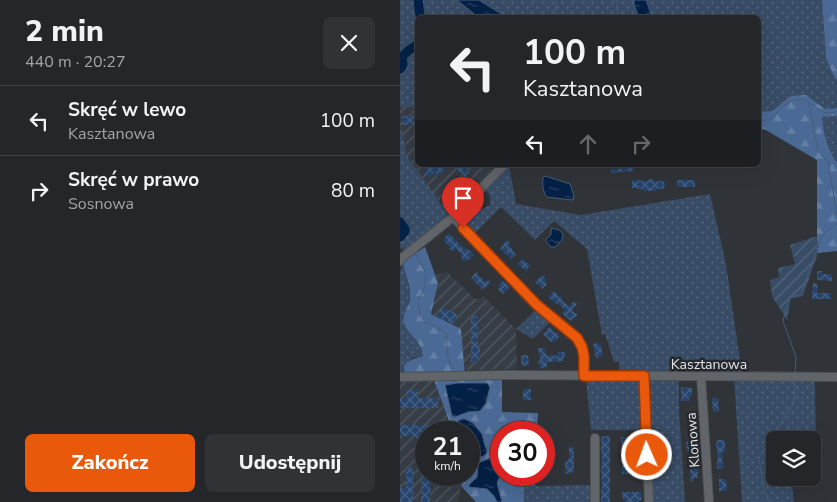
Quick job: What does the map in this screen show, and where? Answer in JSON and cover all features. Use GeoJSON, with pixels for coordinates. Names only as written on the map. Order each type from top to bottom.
{"type":"FeatureCollection","features":[{"type":"Feature","properties":{"kind":"street"},"geometry":{"type":"LineString","coordinates":[[400,261],[453,217],[502,167]]}},
{"type":"Feature","properties":{"kind":"street"},"geometry":{"type":"LineString","coordinates":[[453,217],[537,305],[577,338],[584,356],[584,376]]}},
{"type":"Feature","properties":{"kind":"street"},"geometry":{"type":"LineString","coordinates":[[644,376],[648,502]]}},
{"type":"Feature","properties":{"kind":"street","name":"Klonowa"},"geometry":{"type":"LineString","coordinates":[[701,376],[709,502]]}},
{"type":"Feature","properties":{"kind":"street","name":"Kasztanowa"},"geometry":{"type":"LineString","coordinates":[[400,377],[837,377]]}},
{"type":"Feature","properties":{"kind":"street"},"geometry":{"type":"LineString","coordinates":[[595,438],[595,502]]}},
{"type":"Feature","properties":{"kind":"shaded area"},"geometry":{"type":"Polygon","coordinates":[[[400,0],[457,0],[476,15],[415,15],[415,107],[400,107],[400,0]]]}},
{"type":"Feature","properties":{"kind":"shaded area"},"geometry":{"type":"Polygon","coordinates":[[[479,0],[634,0],[638,15],[503,15],[479,0]]]}},
{"type":"Feature","properties":{"kind":"shaded area"},"geometry":{"type":"Polygon","coordinates":[[[646,0],[822,0],[826,58],[835,79],[837,79],[837,108],[825,109],[791,96],[772,111],[761,112],[761,15],[651,15],[646,0]]]}},
{"type":"Feature","properties":{"kind":"shaded area"},"geometry":{"type":"Polygon","coordinates":[[[400,107],[415,107],[415,167],[490,167],[492,170],[448,214],[407,156],[400,128],[400,107]]]}},
{"type":"Feature","properties":{"kind":"shaded area"},"geometry":{"type":"Polygon","coordinates":[[[837,116],[837,163],[826,141],[822,117],[837,116]]]}},
{"type":"Feature","properties":{"kind":"shaded area"},"geometry":{"type":"Polygon","coordinates":[[[400,128],[407,156],[448,214],[407,250],[400,248],[400,128]]]}},
{"type":"Feature","properties":{"kind":"shaded area"},"geometry":{"type":"Polygon","coordinates":[[[507,167],[509,167],[516,204],[581,215],[710,194],[726,264],[742,374],[619,374],[619,362],[614,362],[605,334],[602,335],[587,249],[554,221],[535,240],[501,207],[473,234],[458,219],[458,216],[490,205],[490,196],[484,189],[507,167]]]}},
{"type":"Feature","properties":{"kind":"shaded area"},"geometry":{"type":"Polygon","coordinates":[[[817,236],[818,253],[803,296],[791,299],[787,320],[772,296],[770,280],[779,277],[778,268],[795,264],[790,245],[817,236]]]}},
{"type":"Feature","properties":{"kind":"shaded area"},"geometry":{"type":"Polygon","coordinates":[[[404,261],[410,293],[409,305],[405,315],[423,356],[413,358],[404,366],[403,370],[405,373],[400,374],[400,271],[404,261]]]}},
{"type":"Feature","properties":{"kind":"shaded area"},"geometry":{"type":"Polygon","coordinates":[[[447,272],[475,299],[480,299],[483,296],[516,329],[517,369],[465,370],[460,329],[431,314],[438,283],[436,275],[447,272]]]}},
{"type":"Feature","properties":{"kind":"shaded area"},"geometry":{"type":"Polygon","coordinates":[[[538,308],[551,321],[533,339],[516,329],[538,308]]]}},
{"type":"Feature","properties":{"kind":"shaded area"},"geometry":{"type":"Polygon","coordinates":[[[679,378],[679,410],[685,502],[650,502],[647,379],[679,378]]]}},
{"type":"Feature","properties":{"kind":"shaded area"},"geometry":{"type":"Polygon","coordinates":[[[734,378],[812,379],[815,384],[816,431],[766,431],[766,486],[792,486],[794,502],[742,502],[734,378]]]}},
{"type":"Feature","properties":{"kind":"shaded area"},"geometry":{"type":"Polygon","coordinates":[[[641,379],[643,430],[591,430],[586,380],[641,379]]]}},
{"type":"Feature","properties":{"kind":"shaded area"},"geometry":{"type":"Polygon","coordinates":[[[400,380],[434,380],[449,421],[415,421],[415,486],[461,486],[458,502],[400,502],[400,380]]]}},
{"type":"Feature","properties":{"kind":"shaded area"},"geometry":{"type":"Polygon","coordinates":[[[590,485],[590,502],[524,502],[524,487],[590,485]]]}},
{"type":"Feature","properties":{"kind":"green space"},"geometry":{"type":"Polygon","coordinates":[[[822,0],[837,0],[837,79],[835,79],[826,58],[822,0]]]}},
{"type":"Feature","properties":{"kind":"green space"},"geometry":{"type":"Polygon","coordinates":[[[806,95],[825,109],[837,108],[837,116],[822,117],[826,142],[837,163],[837,251],[818,253],[817,160],[764,129],[761,130],[761,112],[772,111],[791,96],[806,95]]]}},
{"type":"Feature","properties":{"kind":"green space"},"geometry":{"type":"Polygon","coordinates":[[[425,247],[438,283],[431,314],[461,329],[465,374],[405,373],[406,363],[423,356],[421,347],[404,322],[410,299],[404,261],[425,247]]]}},
{"type":"Feature","properties":{"kind":"green space"},"geometry":{"type":"Polygon","coordinates":[[[434,380],[502,380],[502,412],[538,413],[538,421],[490,421],[490,486],[535,486],[524,487],[524,502],[476,502],[461,486],[480,486],[480,421],[449,421],[434,380]]]}},
{"type":"Feature","properties":{"kind":"water"},"geometry":{"type":"Polygon","coordinates":[[[457,0],[479,0],[503,15],[476,15],[457,0]]]}},
{"type":"Feature","properties":{"kind":"water"},"geometry":{"type":"Polygon","coordinates":[[[634,0],[646,0],[651,15],[638,15],[634,0]]]}},
{"type":"Feature","properties":{"kind":"water"},"geometry":{"type":"Polygon","coordinates":[[[545,176],[570,184],[574,199],[547,197],[543,185],[543,178],[545,176]]]}},
{"type":"Feature","properties":{"kind":"water"},"geometry":{"type":"Polygon","coordinates":[[[551,228],[559,230],[563,234],[562,240],[555,247],[551,247],[546,241],[551,235],[551,228]]]}},
{"type":"Feature","properties":{"kind":"water"},"geometry":{"type":"Polygon","coordinates":[[[487,383],[490,387],[486,403],[480,411],[468,412],[455,417],[452,416],[445,385],[487,383]]]}},
{"type":"Feature","properties":{"kind":"water"},"geometry":{"type":"Polygon","coordinates":[[[480,432],[487,450],[484,456],[481,457],[480,432]]]}},
{"type":"Feature","properties":{"kind":"water"},"geometry":{"type":"Polygon","coordinates":[[[490,458],[490,486],[498,486],[502,502],[497,502],[487,489],[469,487],[480,486],[480,462],[490,458]]]}},
{"type":"Feature","properties":{"kind":"building"},"geometry":{"type":"Polygon","coordinates":[[[402,116],[415,116],[415,125],[403,125],[402,116]]]}},
{"type":"Feature","properties":{"kind":"building"},"geometry":{"type":"Polygon","coordinates":[[[429,167],[447,167],[438,176],[435,172],[429,178],[424,172],[429,167]]]}},
{"type":"Feature","properties":{"kind":"building"},"geometry":{"type":"Polygon","coordinates":[[[456,167],[465,167],[470,173],[465,178],[456,167]]]}},
{"type":"Feature","properties":{"kind":"building"},"geometry":{"type":"Polygon","coordinates":[[[634,168],[634,171],[612,173],[611,169],[634,168]]]}},
{"type":"Feature","properties":{"kind":"building"},"geometry":{"type":"Polygon","coordinates":[[[650,179],[665,181],[664,189],[643,191],[643,189],[632,188],[632,180],[648,181],[650,179]]]}},
{"type":"Feature","properties":{"kind":"building"},"geometry":{"type":"Polygon","coordinates":[[[677,180],[695,180],[695,187],[677,187],[677,180]]]}},
{"type":"Feature","properties":{"kind":"building"},"geometry":{"type":"Polygon","coordinates":[[[457,186],[464,193],[458,199],[451,192],[457,186]]]}},
{"type":"Feature","properties":{"kind":"building"},"geometry":{"type":"Polygon","coordinates":[[[449,233],[464,249],[468,249],[474,255],[466,262],[465,260],[462,261],[462,255],[456,249],[453,252],[443,240],[449,233]]]}},
{"type":"Feature","properties":{"kind":"building"},"geometry":{"type":"Polygon","coordinates":[[[507,240],[516,254],[511,259],[500,248],[507,240]]]}},
{"type":"Feature","properties":{"kind":"building"},"geometry":{"type":"Polygon","coordinates":[[[523,259],[530,266],[526,271],[517,264],[523,259]]]}},
{"type":"Feature","properties":{"kind":"building"},"geometry":{"type":"Polygon","coordinates":[[[817,271],[822,271],[822,274],[832,274],[832,281],[817,280],[817,271]]]}},
{"type":"Feature","properties":{"kind":"building"},"geometry":{"type":"Polygon","coordinates":[[[476,272],[485,282],[488,280],[491,283],[483,290],[471,278],[476,272]]]}},
{"type":"Feature","properties":{"kind":"building"},"geometry":{"type":"Polygon","coordinates":[[[542,275],[547,280],[545,282],[547,284],[542,289],[535,282],[542,275]]]}},
{"type":"Feature","properties":{"kind":"building"},"geometry":{"type":"Polygon","coordinates":[[[503,281],[510,287],[503,294],[498,289],[500,287],[498,285],[503,281]]]}},
{"type":"Feature","properties":{"kind":"building"},"geometry":{"type":"Polygon","coordinates":[[[813,283],[818,284],[817,293],[831,293],[831,299],[812,299],[813,283]]]}},
{"type":"Feature","properties":{"kind":"building"},"geometry":{"type":"Polygon","coordinates":[[[554,291],[569,306],[574,301],[577,304],[572,310],[578,315],[571,321],[564,315],[565,310],[548,297],[554,291]]]}},
{"type":"Feature","properties":{"kind":"building"},"geometry":{"type":"Polygon","coordinates":[[[442,307],[458,315],[453,324],[437,316],[442,307]]]}},
{"type":"Feature","properties":{"kind":"building"},"geometry":{"type":"Polygon","coordinates":[[[471,316],[477,316],[478,348],[480,348],[478,362],[471,362],[471,316]]]}},
{"type":"Feature","properties":{"kind":"building"},"geometry":{"type":"Polygon","coordinates":[[[549,327],[560,336],[556,341],[551,342],[543,334],[549,327]]]}},
{"type":"Feature","properties":{"kind":"building"},"geometry":{"type":"Polygon","coordinates":[[[598,343],[601,345],[603,356],[596,358],[593,344],[598,343]]]}},
{"type":"Feature","properties":{"kind":"building"},"geometry":{"type":"Polygon","coordinates":[[[538,348],[545,348],[546,355],[558,356],[558,352],[565,352],[564,361],[547,362],[547,367],[542,369],[537,363],[540,360],[538,348]]]}},
{"type":"Feature","properties":{"kind":"building"},"geometry":{"type":"Polygon","coordinates":[[[521,355],[528,355],[529,365],[521,366],[521,355]]]}},
{"type":"Feature","properties":{"kind":"building"},"geometry":{"type":"Polygon","coordinates":[[[681,387],[692,388],[692,397],[689,397],[689,401],[681,401],[681,387]]]}},
{"type":"Feature","properties":{"kind":"building"},"geometry":{"type":"Polygon","coordinates":[[[523,389],[531,389],[531,400],[523,400],[523,389]]]}},
{"type":"Feature","properties":{"kind":"building"},"geometry":{"type":"Polygon","coordinates":[[[406,390],[418,390],[418,398],[438,398],[438,408],[400,408],[400,398],[407,398],[406,390]]]}},
{"type":"Feature","properties":{"kind":"building"},"geometry":{"type":"Polygon","coordinates":[[[712,398],[718,398],[719,411],[713,412],[712,398]]]}},
{"type":"Feature","properties":{"kind":"building"},"geometry":{"type":"Polygon","coordinates":[[[400,425],[415,425],[415,436],[400,436],[400,425]]]}},
{"type":"Feature","properties":{"kind":"building"},"geometry":{"type":"Polygon","coordinates":[[[602,436],[610,436],[610,502],[601,502],[602,436]]]}},
{"type":"Feature","properties":{"kind":"building"},"geometry":{"type":"Polygon","coordinates":[[[621,437],[640,437],[640,445],[638,447],[623,447],[621,446],[621,437]]]}},
{"type":"Feature","properties":{"kind":"building"},"geometry":{"type":"Polygon","coordinates":[[[717,440],[725,440],[725,452],[722,452],[723,468],[717,469],[716,443],[717,440]]]}},
{"type":"Feature","properties":{"kind":"building"},"geometry":{"type":"Polygon","coordinates":[[[695,441],[696,451],[687,451],[686,442],[695,441]]]}},
{"type":"Feature","properties":{"kind":"building"},"geometry":{"type":"Polygon","coordinates":[[[569,447],[574,448],[574,472],[565,474],[565,461],[569,459],[569,447]]]}},
{"type":"Feature","properties":{"kind":"building"},"geometry":{"type":"Polygon","coordinates":[[[624,464],[641,465],[641,474],[622,474],[622,466],[624,464]]]}},
{"type":"Feature","properties":{"kind":"building"},"geometry":{"type":"Polygon","coordinates":[[[693,466],[698,466],[698,478],[695,478],[691,483],[690,470],[693,469],[693,466]]]}},
{"type":"Feature","properties":{"kind":"building"},"geometry":{"type":"Polygon","coordinates":[[[406,468],[414,468],[413,502],[400,502],[400,488],[406,488],[406,468]]]}},
{"type":"Feature","properties":{"kind":"building"},"geometry":{"type":"Polygon","coordinates":[[[719,479],[726,479],[727,491],[719,491],[719,479]]]}},
{"type":"Feature","properties":{"kind":"building"},"geometry":{"type":"Polygon","coordinates":[[[421,486],[431,486],[430,502],[421,502],[421,486]]]}},
{"type":"Feature","properties":{"kind":"building"},"geometry":{"type":"Polygon","coordinates":[[[622,492],[641,492],[642,500],[639,500],[639,502],[625,502],[622,492]]]}},
{"type":"Feature","properties":{"kind":"waterway"},"geometry":{"type":"LineString","coordinates":[[418,0],[420,15]]}},
{"type":"Feature","properties":{"kind":"waterway"},"geometry":{"type":"LineString","coordinates":[[555,14],[556,0]]}},
{"type":"Feature","properties":{"kind":"waterway"},"geometry":{"type":"LineString","coordinates":[[617,0],[618,15]]}},
{"type":"Feature","properties":{"kind":"waterway"},"geometry":{"type":"LineString","coordinates":[[400,69],[403,65],[402,57],[415,46]]}},
{"type":"Feature","properties":{"kind":"waterway"},"geometry":{"type":"LineString","coordinates":[[761,121],[772,118],[789,102],[803,99],[825,113],[837,112]]}},
{"type":"Feature","properties":{"kind":"waterway"},"geometry":{"type":"LineString","coordinates":[[809,103],[818,151],[828,161],[837,216]]}},
{"type":"Feature","properties":{"kind":"waterway"},"geometry":{"type":"LineString","coordinates":[[400,222],[405,229],[400,237]]}},
{"type":"Feature","properties":{"kind":"waterway"},"geometry":{"type":"LineString","coordinates":[[795,373],[796,357],[783,321],[789,297],[801,295],[822,236],[837,223]]}},
{"type":"Feature","properties":{"kind":"waterway"},"geometry":{"type":"LineString","coordinates":[[403,234],[412,247]]}},
{"type":"Feature","properties":{"kind":"waterway"},"geometry":{"type":"LineString","coordinates":[[415,253],[426,273],[425,287],[418,300],[420,316],[425,322],[440,329],[447,335],[449,361],[454,373]]}},
{"type":"Feature","properties":{"kind":"waterway"},"geometry":{"type":"LineString","coordinates":[[770,502],[763,487],[759,457],[794,403],[795,380]]}},
{"type":"Feature","properties":{"kind":"route"},"geometry":{"type":"LineString","coordinates":[[463,228],[537,305],[577,338],[584,356],[584,376],[644,376],[647,455]]}}]}
